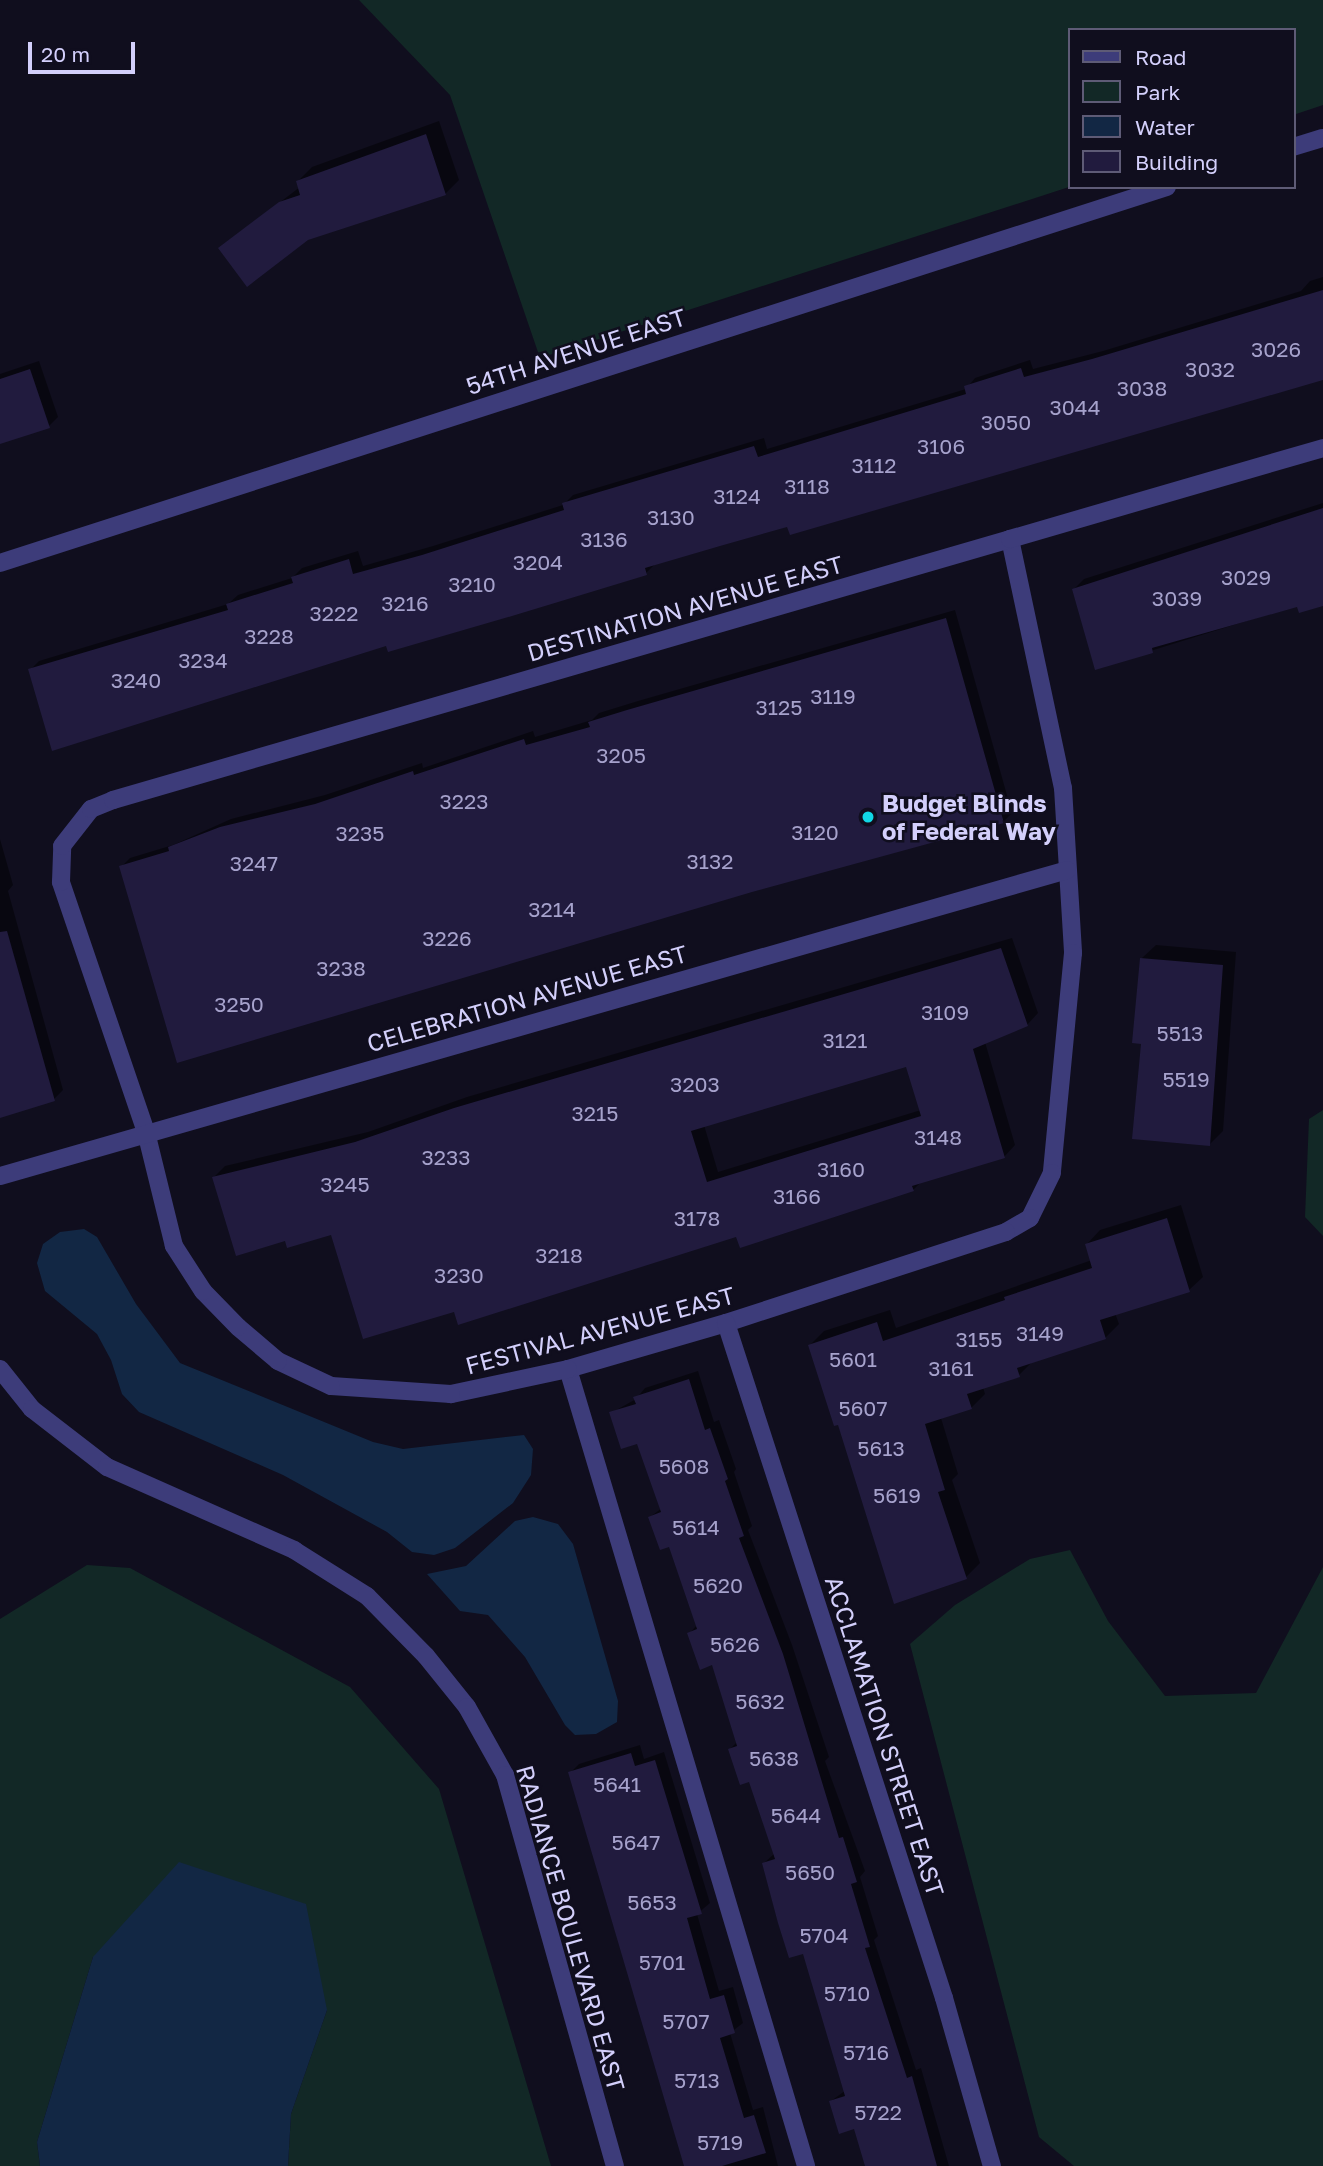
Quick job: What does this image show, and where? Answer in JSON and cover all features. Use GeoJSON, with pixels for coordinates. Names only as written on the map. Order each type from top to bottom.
{"type":"FeatureCollection","features":[{"type":"Feature","properties":{"kind":"street"},"geometry":{"type":"LineString","coordinates":[[1295,146],[1323,138]]}},
{"type":"Feature","properties":{"kind":"street","name":"54TH AVENUE EAST"},"geometry":{"type":"LineString","coordinates":[[0,563],[1161,189]]}},
{"type":"Feature","properties":{"kind":"street","name":"DESTINATION AVENUE EAST"},"geometry":{"type":"LineString","coordinates":[[70,832],[91,809],[113,800],[1323,448]]}},
{"type":"Feature","properties":{"kind":"street"},"geometry":{"type":"LineString","coordinates":[[1010,538],[1063,788],[1068,870]]}},
{"type":"Feature","properties":{"kind":"street","name":"FESTIVAL AVENUE EAST"},"geometry":{"type":"LineString","coordinates":[[70,832],[62,846],[61,883],[146,1132],[174,1246],[203,1291],[278,1361],[331,1386],[451,1394],[568,1369],[726,1323],[1006,1233],[1030,1218],[1052,1172],[1073,953],[1068,870]]}},
{"type":"Feature","properties":{"kind":"street","name":"CELEBRATION AVENUE EAST"},"geometry":{"type":"LineString","coordinates":[[0,1176],[1068,870]]}},
{"type":"Feature","properties":{"kind":"street","name":"ACCLAMATION STREET EAST"},"geometry":{"type":"LineString","coordinates":[[726,1323],[944,1998],[992,2166]]}},
{"type":"Feature","properties":{"kind":"street","name":"RADIANCE BOULEVARD EAST"},"geometry":{"type":"LineString","coordinates":[[0,1369],[32,1409],[107,1467],[294,1550],[368,1596],[426,1656],[467,1707],[505,1774],[615,2166]]}},
{"type":"Feature","properties":{"kind":"street"},"geometry":{"type":"LineString","coordinates":[[568,1369],[806,2166]]}},
{"type":"Feature","properties":{"kind":"green space"},"geometry":{"type":"Polygon","coordinates":[[[359,0],[1323,0],[1323,105],[1295,114],[1295,28],[1068,28],[1068,187],[540,358],[450,95],[359,0]]]}},
{"type":"Feature","properties":{"kind":"green space"},"geometry":{"type":"Polygon","coordinates":[[[1323,1110],[1323,1236],[1305,1217],[1309,1119],[1323,1110]]]}},
{"type":"Feature","properties":{"kind":"green space"},"geometry":{"type":"Polygon","coordinates":[[[1070,1550],[1108,1621],[1165,1696],[1256,1693],[1323,1567],[1323,2166],[1074,2166],[1039,2137],[910,1644],[955,1605],[1030,1559],[1070,1550]]]}},
{"type":"Feature","properties":{"kind":"green space"},"geometry":{"type":"Polygon","coordinates":[[[87,1565],[130,1568],[350,1687],[439,1789],[551,2166],[288,2166],[291,2114],[327,2010],[93,1957],[37,2142],[40,2166],[0,2166],[0,1619],[87,1565]]]}},
{"type":"Feature","properties":{"kind":"water"},"geometry":{"type":"Polygon","coordinates":[[[84,1229],[97,1237],[136,1304],[180,1363],[373,1442],[403,1449],[524,1435],[533,1449],[531,1475],[513,1503],[455,1548],[434,1555],[412,1552],[387,1532],[283,1475],[139,1412],[122,1394],[111,1360],[97,1334],[45,1291],[37,1263],[43,1244],[60,1232],[84,1229]]]}},
{"type":"Feature","properties":{"kind":"water"},"geometry":{"type":"Polygon","coordinates":[[[533,1517],[558,1524],[573,1544],[618,1701],[617,1722],[596,1734],[575,1735],[565,1725],[525,1657],[488,1615],[460,1611],[427,1574],[466,1566],[515,1521],[533,1517]]]}},
{"type":"Feature","properties":{"kind":"water"},"geometry":{"type":"Polygon","coordinates":[[[179,1862],[306,1904],[327,2010],[291,2114],[288,2166],[40,2166],[37,2142],[93,1957],[179,1862]]]}},
{"type":"Feature","properties":{"kind":"building"},"geometry":{"type":"Polygon","coordinates":[[[426,134],[446,195],[308,240],[247,287],[218,248],[279,202],[300,195],[296,181],[426,134]]]}},
{"type":"Feature","properties":{"kind":"building"},"geometry":{"type":"Polygon","coordinates":[[[1323,290],[1323,380],[790,535],[787,527],[720,546],[645,568],[647,575],[388,652],[386,646],[52,751],[28,669],[228,610],[226,604],[293,583],[291,577],[349,559],[353,574],[422,555],[564,510],[562,503],[754,446],[758,457],[966,394],[964,386],[1021,368],[1024,377],[1323,290]]]}},
{"type":"Feature","properties":{"kind":"building"},"geometry":{"type":"Polygon","coordinates":[[[30,369],[50,428],[0,444],[0,379],[30,369]]]}},
{"type":"Feature","properties":{"kind":"building"},"geometry":{"type":"Polygon","coordinates":[[[1323,508],[1323,606],[1299,613],[1297,607],[1152,648],[1153,653],[1095,670],[1072,589],[1323,508]]]}},
{"type":"Feature","properties":{"kind":"building"},"geometry":{"type":"Polygon","coordinates":[[[946,618],[1004,823],[752,892],[177,1063],[119,866],[169,851],[168,847],[220,827],[315,804],[413,771],[414,775],[524,739],[526,745],[590,727],[588,722],[627,710],[946,618]]]}},
{"type":"Feature","properties":{"kind":"building"},"geometry":{"type":"Polygon","coordinates":[[[7,931],[55,1101],[0,1118],[0,932],[7,931]]]}},
{"type":"Feature","properties":{"kind":"building"},"geometry":{"type":"Polygon","coordinates":[[[1001,948],[1028,1026],[973,1049],[1005,1158],[912,1186],[914,1191],[740,1248],[736,1237],[458,1325],[454,1312],[363,1339],[331,1235],[287,1248],[285,1241],[236,1256],[212,1177],[355,1142],[454,1108],[1001,948]],[[906,1067],[691,1131],[707,1182],[921,1116],[906,1067]]]}},
{"type":"Feature","properties":{"kind":"building"},"geometry":{"type":"Polygon","coordinates":[[[1140,958],[1223,965],[1210,1146],[1132,1139],[1141,1044],[1132,1043],[1140,958]]]}},
{"type":"Feature","properties":{"kind":"building"},"geometry":{"type":"Polygon","coordinates":[[[1167,1218],[1190,1292],[1100,1320],[1106,1339],[1017,1368],[1020,1377],[967,1394],[972,1409],[925,1424],[945,1490],[938,1492],[967,1579],[894,1604],[838,1425],[834,1426],[808,1345],[877,1322],[883,1341],[1005,1300],[1004,1297],[1092,1268],[1085,1244],[1167,1218]]]}},
{"type":"Feature","properties":{"kind":"building"},"geometry":{"type":"Polygon","coordinates":[[[689,1379],[705,1430],[710,1428],[728,1479],[725,1481],[744,1536],[739,1538],[783,1654],[839,1838],[843,1837],[857,1882],[851,1884],[870,1947],[865,1948],[907,2078],[912,2076],[937,2166],[865,2166],[854,2129],[839,2134],[829,2101],[845,2096],[803,1954],[789,1958],[778,1923],[762,1863],[775,1859],[749,1782],[740,1785],[728,1749],[737,1746],[712,1665],[700,1670],[687,1633],[697,1629],[669,1547],[660,1550],[648,1517],[661,1512],[637,1444],[621,1449],[609,1412],[636,1404],[633,1397],[689,1379]]]}},
{"type":"Feature","properties":{"kind":"building"},"geometry":{"type":"Polygon","coordinates":[[[631,1753],[635,1766],[655,1760],[702,1914],[687,1918],[710,1999],[724,1995],[735,2033],[720,2038],[744,2118],[754,2115],[766,2153],[722,2166],[684,2166],[568,1772],[631,1753]]]}},
{"type":"Feature","properties":{"kind":"place","name":"Budget Blinds of Federal Way"},"geometry":{"type":"Point","coordinates":[868,817]}}]}
